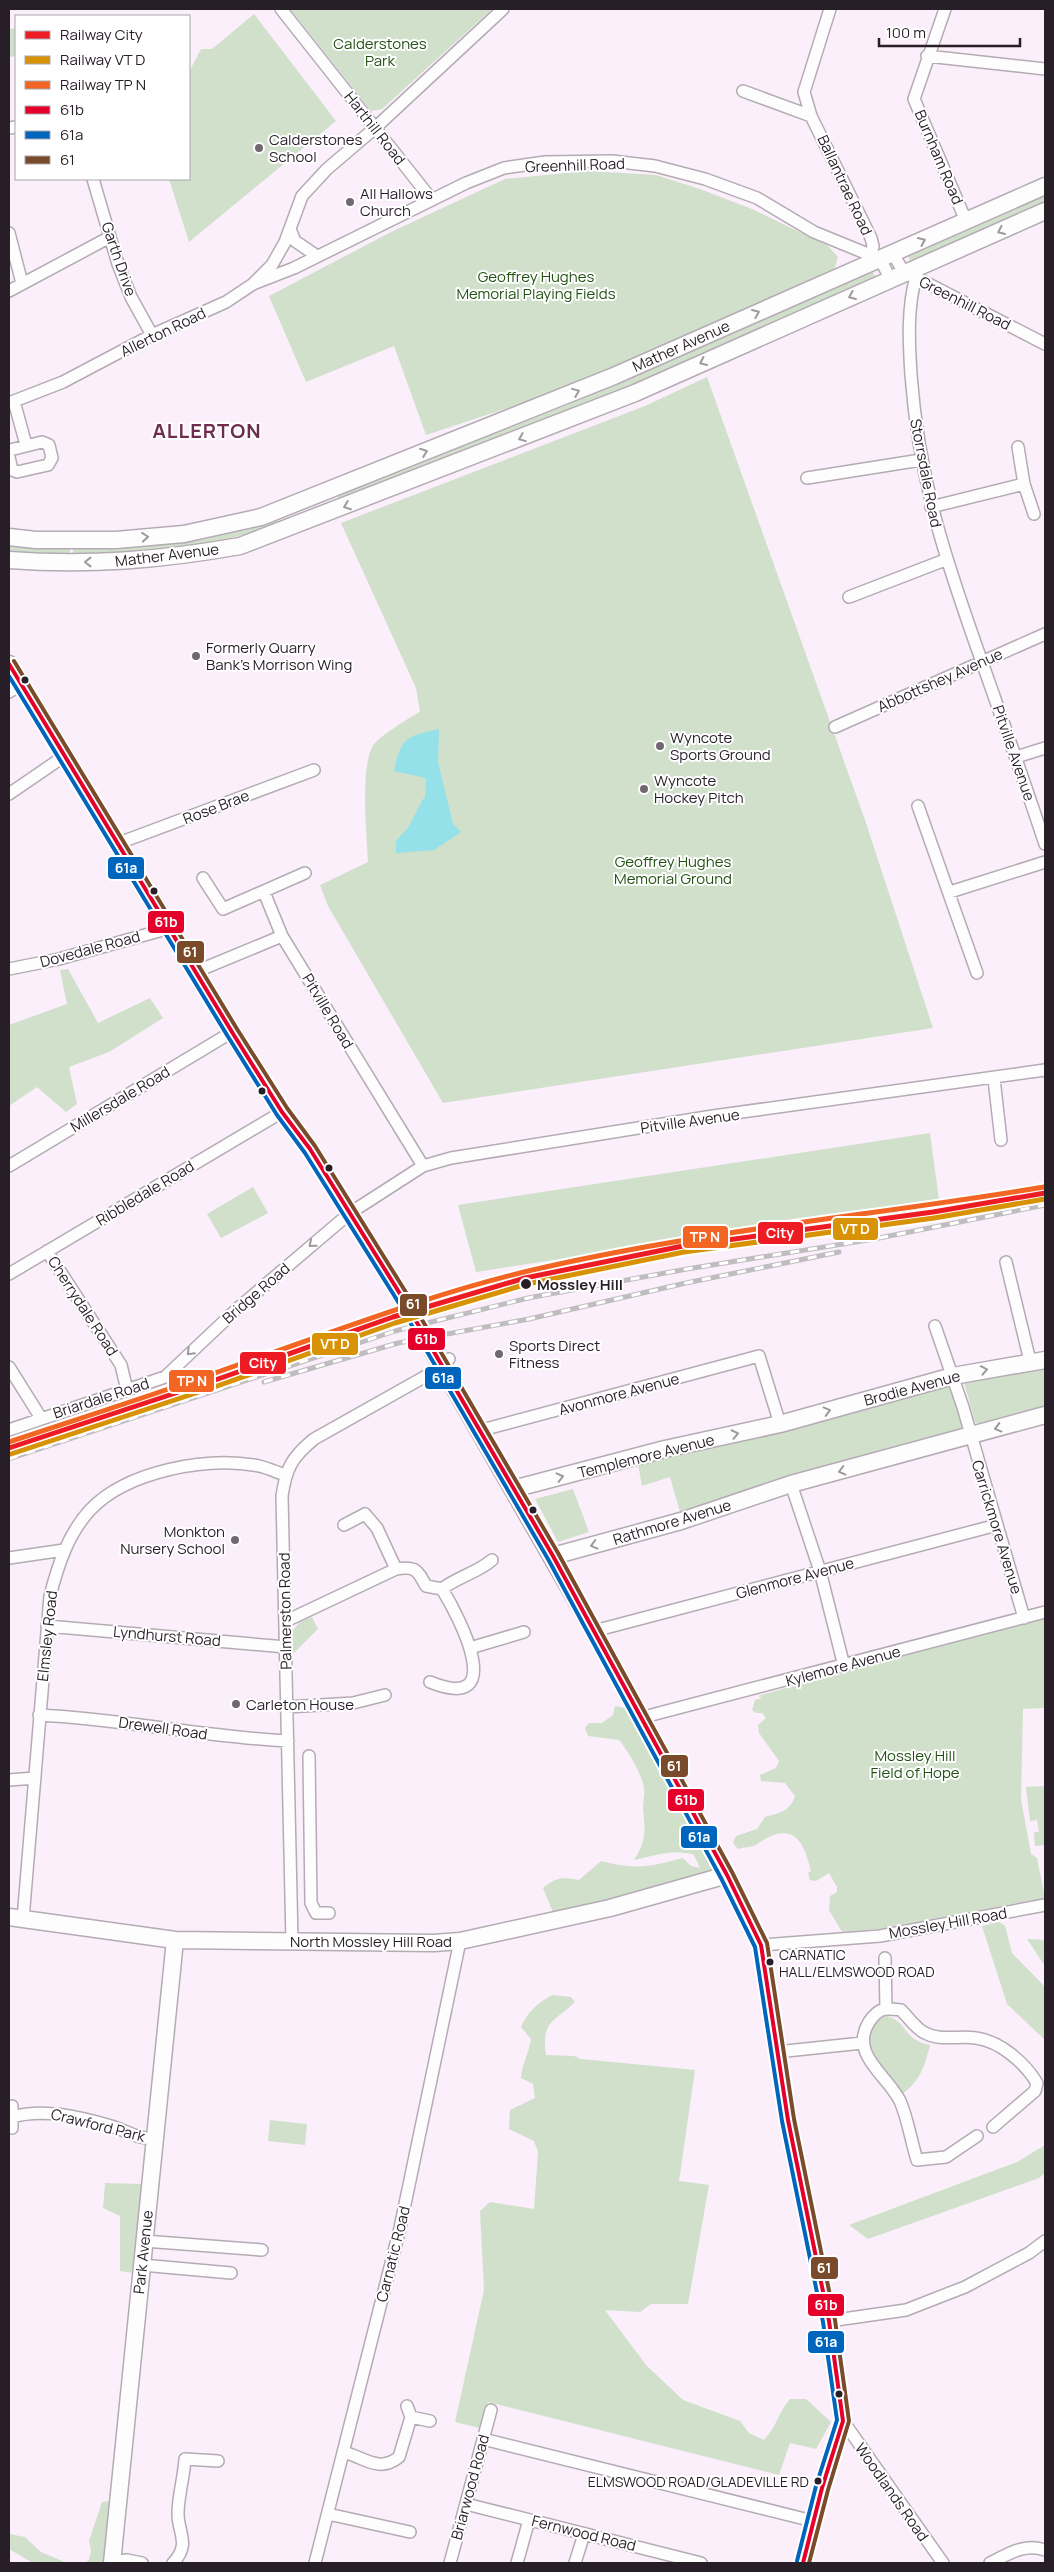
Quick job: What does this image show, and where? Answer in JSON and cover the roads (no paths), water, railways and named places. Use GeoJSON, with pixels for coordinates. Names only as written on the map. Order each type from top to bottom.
{"type":"FeatureCollection","features":[{"type":"Feature","properties":{"kind":"street","name":"Harthill Road"},"geometry":{"type":"LineString","coordinates":[[281,9],[432,200]]}},
{"type":"Feature","properties":{"kind":"street","name":"Allerton Road"},"geometry":{"type":"LineString","coordinates":[[11,402],[64,382],[152,335],[226,302],[253,284],[272,264],[290,229],[302,196],[327,169],[375,128],[503,9]]}},
{"type":"Feature","properties":{"kind":"street","name":"Ballantrae Road"},"geometry":{"type":"LineString","coordinates":[[830,9],[804,92],[812,116],[870,238],[872,246],[881,256]]}},
{"type":"Feature","properties":{"kind":"street","name":"Burnham Road"},"geometry":{"type":"LineString","coordinates":[[945,9],[927,56],[914,99],[966,221]]}},
{"type":"Feature","properties":{"kind":"street"},"geometry":{"type":"LineString","coordinates":[[927,56],[1045,69]]}},
{"type":"Feature","properties":{"kind":"street"},"geometry":{"type":"LineString","coordinates":[[743,91],[812,116]]}},
{"type":"Feature","properties":{"kind":"street","name":"Greenhill Road"},"geometry":{"type":"LineString","coordinates":[[253,284],[317,256],[466,182],[504,168],[544,162],[604,161],[655,166],[705,178],[757,198],[814,232],[881,256],[904,277],[1045,344]]}},
{"type":"Feature","properties":{"kind":"street","name":"Garth Drive"},"geometry":{"type":"LineString","coordinates":[[93,180],[110,237],[131,297],[152,335]]}},
{"type":"Feature","properties":{"kind":"street","name":"Mather Avenue"},"geometry":{"type":"LineString","coordinates":[[9,537],[36,540],[116,540],[184,534],[252,520],[614,376],[881,256],[1045,186]]}},
{"type":"Feature","properties":{"kind":"street","name":"Mather Avenue"},"geometry":{"type":"LineString","coordinates":[[9,560],[117,562],[178,556],[240,546],[635,393],[904,277],[1045,211]]}},
{"type":"Feature","properties":{"kind":"street"},"geometry":{"type":"LineString","coordinates":[[290,229],[295,241],[317,256]]}},
{"type":"Feature","properties":{"kind":"street"},"geometry":{"type":"LineString","coordinates":[[9,233],[22,283]]}},
{"type":"Feature","properties":{"kind":"street"},"geometry":{"type":"LineString","coordinates":[[9,291],[110,237]]}},
{"type":"Feature","properties":{"kind":"street","name":"Storrsdale Road"},"geometry":{"type":"LineString","coordinates":[[904,277],[914,407],[921,460],[931,507],[946,560],[982,662]]}},
{"type":"Feature","properties":{"kind":"street"},"geometry":{"type":"LineString","coordinates":[[11,402],[26,446]]}},
{"type":"Feature","properties":{"kind":"street"},"geometry":{"type":"LineString","coordinates":[[42,442],[49,445],[52,458],[48,465],[17,472],[12,470],[9,456],[10,450],[26,446],[42,442]]}},
{"type":"Feature","properties":{"kind":"street"},"geometry":{"type":"LineString","coordinates":[[1018,447],[1024,484],[1034,514]]}},
{"type":"Feature","properties":{"kind":"street"},"geometry":{"type":"LineString","coordinates":[[807,478],[921,460]]}},
{"type":"Feature","properties":{"kind":"street"},"geometry":{"type":"LineString","coordinates":[[931,507],[1024,484]]}},
{"type":"Feature","properties":{"kind":"street"},"geometry":{"type":"LineString","coordinates":[[313,496],[320,516]]}},
{"type":"Feature","properties":{"kind":"street"},"geometry":{"type":"LineString","coordinates":[[848,597],[946,560]]}},
{"type":"Feature","properties":{"kind":"street","name":"Abbottshey Avenue"},"geometry":{"type":"LineString","coordinates":[[835,727],[1045,634]]}},
{"type":"Feature","properties":{"kind":"street","name":"Pitville Avenue"},"geometry":{"type":"LineString","coordinates":[[982,662],[1045,844]]}},
{"type":"Feature","properties":{"kind":"street"},"geometry":{"type":"LineString","coordinates":[[9,664],[15,689],[66,755],[232,1032],[282,1112],[310,1149],[402,1297],[433,1351],[445,1363],[478,1431],[553,1556],[727,1875],[761,1945],[788,2120],[829,2321],[843,2421],[813,2521],[803,2563]]}},
{"type":"Feature","properties":{"kind":"street"},"geometry":{"type":"LineString","coordinates":[[1016,757],[1045,748]]}},
{"type":"Feature","properties":{"kind":"street"},"geometry":{"type":"LineString","coordinates":[[9,794],[66,755]]}},
{"type":"Feature","properties":{"kind":"street","name":"Rose Brae"},"geometry":{"type":"LineString","coordinates":[[119,843],[314,770]]}},
{"type":"Feature","properties":{"kind":"street"},"geometry":{"type":"LineString","coordinates":[[918,806],[950,892],[977,973]]}},
{"type":"Feature","properties":{"kind":"street"},"geometry":{"type":"LineString","coordinates":[[950,892],[1045,862]]}},
{"type":"Feature","properties":{"kind":"street"},"geometry":{"type":"LineString","coordinates":[[203,878],[223,909],[305,874]]}},
{"type":"Feature","properties":{"kind":"street","name":"Pitville Road"},"geometry":{"type":"LineString","coordinates":[[264,892],[282,936],[423,1166]]}},
{"type":"Feature","properties":{"kind":"street","name":"Dovedale Road"},"geometry":{"type":"LineString","coordinates":[[9,969],[59,959],[170,928]]}},
{"type":"Feature","properties":{"kind":"street"},"geometry":{"type":"LineString","coordinates":[[195,972],[282,936]]}},
{"type":"Feature","properties":{"kind":"street","name":"Millersdale Road"},"geometry":{"type":"LineString","coordinates":[[9,1166],[232,1032]]}},
{"type":"Feature","properties":{"kind":"street","name":"Pitville Avenue"},"geometry":{"type":"LineString","coordinates":[[350,1213],[423,1166],[451,1158],[713,1116],[1045,1070]]}},
{"type":"Feature","properties":{"kind":"street"},"geometry":{"type":"LineString","coordinates":[[994,1078],[1001,1140]]}},
{"type":"Feature","properties":{"kind":"street","name":"Ribbledale Road"},"geometry":{"type":"LineString","coordinates":[[9,1274],[282,1112]]}},
{"type":"Feature","properties":{"kind":"street","name":"Bridge Road"},"geometry":{"type":"LineString","coordinates":[[165,1377],[237,1309],[350,1213]]}},
{"type":"Feature","properties":{"kind":"street","name":"Cherrydale Road"},"geometry":{"type":"LineString","coordinates":[[48,1251],[121,1365],[127,1390]]}},
{"type":"Feature","properties":{"kind":"street"},"geometry":{"type":"LineString","coordinates":[[1006,1262],[1038,1361]]}},
{"type":"Feature","properties":{"kind":"street","name":"Carrickmore Avenue"},"geometry":{"type":"LineString","coordinates":[[936,1326],[953,1376],[969,1436],[1024,1618]]}},
{"type":"Feature","properties":{"kind":"street","name":"Avonmore Avenue"},"geometry":{"type":"LineString","coordinates":[[478,1431],[759,1356],[780,1424]]}},
{"type":"Feature","properties":{"kind":"street","name":"Brodie Avenue"},"geometry":{"type":"LineString","coordinates":[[780,1424],[953,1376],[1038,1361]]}},
{"type":"Feature","properties":{"kind":"street","name":"Palmerston Road"},"geometry":{"type":"LineString","coordinates":[[292,1941],[282,1496],[285,1475],[297,1454],[314,1439],[445,1363]]}},
{"type":"Feature","properties":{"kind":"street"},"geometry":{"type":"LineString","coordinates":[[9,1367],[41,1418]]}},
{"type":"Feature","properties":{"kind":"street","name":"Briardale Road"},"geometry":{"type":"LineString","coordinates":[[9,1430],[165,1377]]}},
{"type":"Feature","properties":{"kind":"street"},"geometry":{"type":"LineString","coordinates":[[844,1666],[820,1571],[791,1484],[1045,1415]]}},
{"type":"Feature","properties":{"kind":"street","name":"Templemore Avenue"},"geometry":{"type":"LineString","coordinates":[[513,1489],[665,1449],[780,1424]]}},
{"type":"Feature","properties":{"kind":"street","name":"Elmsley Road"},"geometry":{"type":"LineString","coordinates":[[16,1918],[34,1778],[50,1596],[64,1550],[90,1510],[106,1497],[136,1480],[172,1469],[216,1464],[259,1466],[285,1475]]}},
{"type":"Feature","properties":{"kind":"street","name":"Rathmore Avenue"},"geometry":{"type":"LineString","coordinates":[[553,1556],[681,1521],[791,1484]]}},
{"type":"Feature","properties":{"kind":"street"},"geometry":{"type":"LineString","coordinates":[[344,1525],[366,1514],[377,1528],[396,1569]]}},
{"type":"Feature","properties":{"kind":"street","name":"Glenmore Avenue"},"geometry":{"type":"LineString","coordinates":[[594,1631],[997,1526]]}},
{"type":"Feature","properties":{"kind":"street"},"geometry":{"type":"LineString","coordinates":[[9,1558],[64,1550]]}},
{"type":"Feature","properties":{"kind":"street"},"geometry":{"type":"LineString","coordinates":[[286,1621],[396,1569],[409,1567],[418,1571],[426,1586],[442,1589],[465,1574],[490,1567]]}},
{"type":"Feature","properties":{"kind":"street"},"geometry":{"type":"LineString","coordinates":[[430,1682],[456,1689],[467,1687],[473,1681],[474,1674],[470,1648],[454,1609],[442,1589]]}},
{"type":"Feature","properties":{"kind":"street","name":"Kylemore Avenue"},"geometry":{"type":"LineString","coordinates":[[640,1718],[1045,1612]]}},
{"type":"Feature","properties":{"kind":"street","name":"Lyndhurst Road"},"geometry":{"type":"LineString","coordinates":[[47,1626],[286,1646]]}},
{"type":"Feature","properties":{"kind":"street"},"geometry":{"type":"LineString","coordinates":[[470,1648],[524,1632]]}},
{"type":"Feature","properties":{"kind":"street"},"geometry":{"type":"LineString","coordinates":[[288,1707],[353,1703],[385,1695]]}},
{"type":"Feature","properties":{"kind":"street","name":"Drewell Road"},"geometry":{"type":"LineString","coordinates":[[39,1716],[86,1717],[221,1736],[288,1742]]}},
{"type":"Feature","properties":{"kind":"street"},"geometry":{"type":"LineString","coordinates":[[309,1756],[312,1903],[316,1913],[329,1913]]}},
{"type":"Feature","properties":{"kind":"street"},"geometry":{"type":"LineString","coordinates":[[9,1780],[34,1778]]}},
{"type":"Feature","properties":{"kind":"street"},"geometry":{"type":"LineString","coordinates":[[289,1804],[309,1803]]}},
{"type":"Feature","properties":{"kind":"street","name":"North Mossley Hill Road"},"geometry":{"type":"LineString","coordinates":[[16,1918],[174,1940],[434,1943],[460,1941],[610,1908],[727,1875]]}},
{"type":"Feature","properties":{"kind":"street"},"geometry":{"type":"LineString","coordinates":[[291,1904],[312,1903]]}},
{"type":"Feature","properties":{"kind":"street","name":"Mossley Hill Road"},"geometry":{"type":"LineString","coordinates":[[761,1945],[880,1936],[1045,1905]]}},
{"type":"Feature","properties":{"kind":"street","name":"Park Avenue"},"geometry":{"type":"LineString","coordinates":[[112,2563],[174,1940]]}},
{"type":"Feature","properties":{"kind":"street","name":"Carnatic Road"},"geometry":{"type":"LineString","coordinates":[[315,2563],[404,2213],[460,1941]]}},
{"type":"Feature","properties":{"kind":"street"},"geometry":{"type":"LineString","coordinates":[[884,1958],[886,2008]]}},
{"type":"Feature","properties":{"kind":"street"},"geometry":{"type":"LineString","coordinates":[[977,2136],[946,2157],[917,2160],[900,2101],[869,2060],[862,2043],[867,2026],[876,2012],[886,2008],[902,2010],[922,2032],[936,2037],[975,2038],[998,2045],[1030,2071],[1037,2082],[1035,2091],[993,2127]]}},
{"type":"Feature","properties":{"kind":"street"},"geometry":{"type":"LineString","coordinates":[[777,2052],[862,2043]]}},
{"type":"Feature","properties":{"kind":"street","name":"Crawford Park"},"geometry":{"type":"LineString","coordinates":[[12,2117],[31,2112],[50,2113],[108,2125],[136,2137],[154,2139]]}},
{"type":"Feature","properties":{"kind":"street"},"geometry":{"type":"LineString","coordinates":[[144,2241],[262,2250]]}},
{"type":"Feature","properties":{"kind":"street"},"geometry":{"type":"LineString","coordinates":[[829,2321],[906,2310],[965,2287],[1029,2253],[1045,2242]]}},
{"type":"Feature","properties":{"kind":"street"},"geometry":{"type":"LineString","coordinates":[[142,2265],[231,2273]]}},
{"type":"Feature","properties":{"kind":"street","name":"Briarwood Road"},"geometry":{"type":"LineString","coordinates":[[450,2563],[491,2410]]}},
{"type":"Feature","properties":{"kind":"street"},"geometry":{"type":"LineString","coordinates":[[344,2452],[364,2458],[376,2465],[387,2465],[399,2457],[409,2411],[430,2421]]}},
{"type":"Feature","properties":{"kind":"street","name":"Woodlands Road"},"geometry":{"type":"LineString","coordinates":[[843,2421],[943,2563]]}},
{"type":"Feature","properties":{"kind":"street"},"geometry":{"type":"LineString","coordinates":[[483,2439],[813,2521]]}},
{"type":"Feature","properties":{"kind":"street"},"geometry":{"type":"LineString","coordinates":[[173,2563],[177,2559],[183,2540],[178,2515],[184,2479],[184,2459],[218,2461]]}},
{"type":"Feature","properties":{"kind":"street","name":"Fernwood Road"},"geometry":{"type":"LineString","coordinates":[[466,2504],[584,2534],[664,2559],[702,2563]]}},
{"type":"Feature","properties":{"kind":"street"},"geometry":{"type":"LineString","coordinates":[[328,2514],[410,2532]]}},
{"type":"Feature","properties":{"kind":"street"},"geometry":{"type":"LineString","coordinates":[[517,2563],[529,2520]]}},
{"type":"Feature","properties":{"kind":"street"},"geometry":{"type":"LineString","coordinates":[[575,2563],[584,2534]]}},
{"type":"Feature","properties":{"kind":"street"},"geometry":{"type":"LineString","coordinates":[[990,2563],[1013,2551],[1037,2547],[1045,2550]]}},
{"type":"Feature","properties":{"kind":"street"},"geometry":{"type":"LineString","coordinates":[[112,2563],[127,2560],[142,2563]]}},
{"type":"Feature","properties":{"kind":"water"},"geometry":{"type":"Polygon","coordinates":[[[439,729],[438,762],[453,824],[461,832],[434,850],[396,853],[396,841],[408,828],[425,798],[426,778],[394,771],[399,751],[407,740],[413,736],[439,729]]]}},
{"type":"Feature","properties":{"kind":"railway"},"geometry":{"type":"LineString","coordinates":[[9,1459],[395,1331],[528,1298],[687,1269],[874,1239],[1045,1205]]}},
{"type":"Feature","properties":{"kind":"railway"},"geometry":{"type":"LineString","coordinates":[[264,1382],[398,1343],[529,1319],[686,1283],[839,1252]]}},
{"type":"Feature","properties":{"kind":"rail line","name":"City"},"geometry":{"type":"LineString","coordinates":[[9,1448],[218,1379],[393,1317],[525,1278],[683,1246],[933,1212],[1045,1193]]}},
{"type":"Feature","properties":{"kind":"place","name":"Calderstones School"},"geometry":{"type":"Point","coordinates":[259,148]}},
{"type":"Feature","properties":{"kind":"place","name":"All Hallows Church"},"geometry":{"type":"Point","coordinates":[350,202]}},
{"type":"Feature","properties":{"kind":"place","name":"Formerly Quarry Bank's Morrison Wing"},"geometry":{"type":"Point","coordinates":[196,656]}},
{"type":"Feature","properties":{"kind":"place","name":"Wyncote Sports Ground"},"geometry":{"type":"Point","coordinates":[660,746]}},
{"type":"Feature","properties":{"kind":"place","name":"Wyncote Hockey Pitch"},"geometry":{"type":"Point","coordinates":[644,789]}},
{"type":"Feature","properties":{"kind":"place","name":"Mossley Hill"},"geometry":{"type":"Point","coordinates":[526,1284]}},
{"type":"Feature","properties":{"kind":"place","name":"Sports Direct Fitness"},"geometry":{"type":"Point","coordinates":[499,1354]}},
{"type":"Feature","properties":{"kind":"place","name":"Monkton Nursery School"},"geometry":{"type":"Point","coordinates":[235,1540]}},
{"type":"Feature","properties":{"kind":"place","name":"Carleton House"},"geometry":{"type":"Point","coordinates":[236,1704]}},
{"type":"Feature","properties":{"kind":"place","name":"CARNATIC HALL/ELMSWOOD ROAD"},"geometry":{"type":"Point","coordinates":[770,1962]}},
{"type":"Feature","properties":{"kind":"place","name":"ELMSWOOD ROAD/GLADEVILLE RD"},"geometry":{"type":"Point","coordinates":[818,2481]}},
{"type":"Feature","properties":{"kind":"district","name":"ALLERTON"},"geometry":{"type":"Point","coordinates":[207,430]}},
{"type":"Feature","properties":{"kind":"park label","name":"Calderstones Park"},"geometry":{"type":"Point","coordinates":[380,52]}},
{"type":"Feature","properties":{"kind":"park label","name":"Geoffrey Hughes Memorial Playing Fields"},"geometry":{"type":"Point","coordinates":[536,284]}},
{"type":"Feature","properties":{"kind":"park label","name":"Geoffrey Hughes Memorial Ground"},"geometry":{"type":"Point","coordinates":[673,870]}},
{"type":"Feature","properties":{"kind":"park label","name":"Mossley Hill Field of Hope"},"geometry":{"type":"Point","coordinates":[915,1764]}}]}
